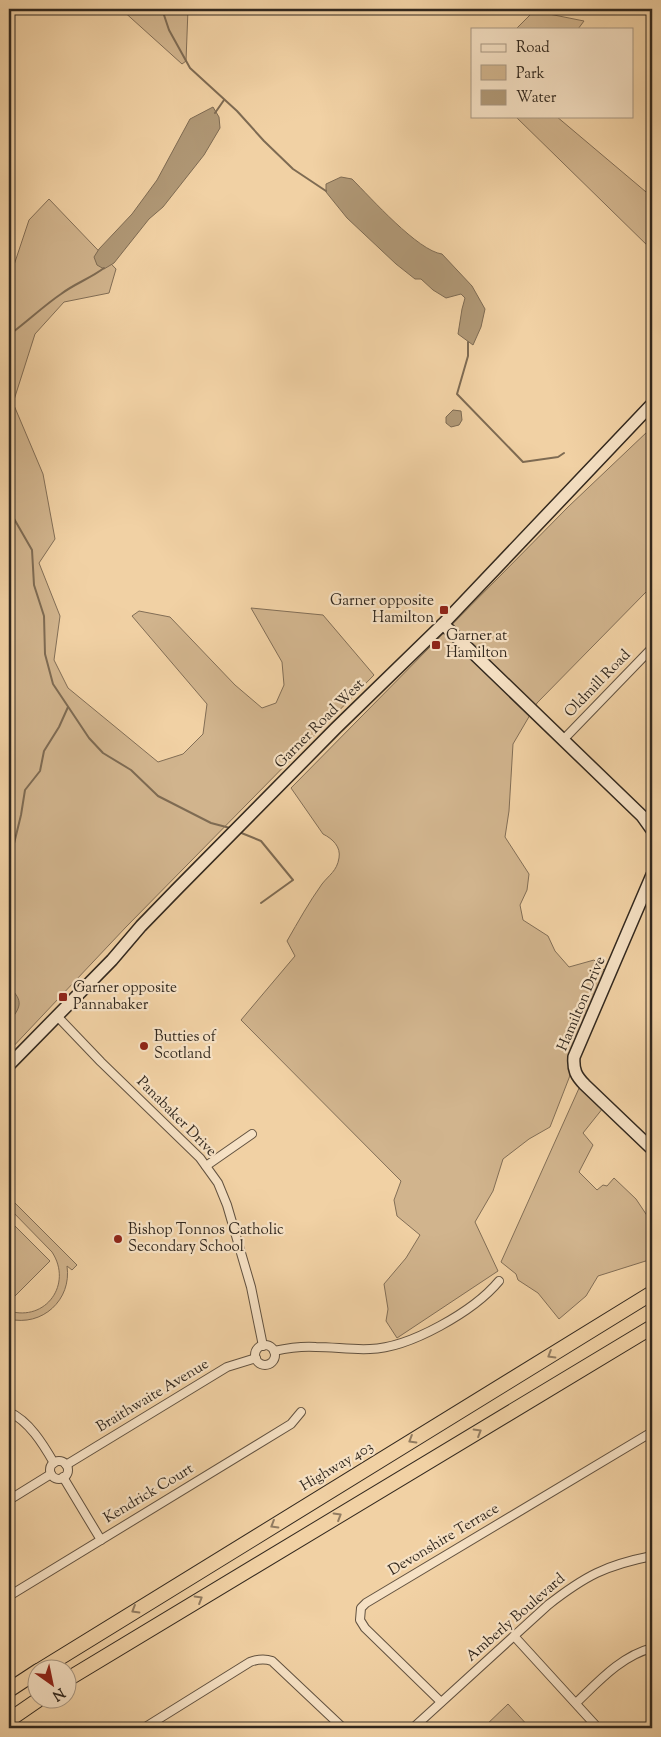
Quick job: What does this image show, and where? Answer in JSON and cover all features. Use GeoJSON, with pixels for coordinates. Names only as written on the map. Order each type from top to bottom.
{"type":"FeatureCollection","features":[{"type":"Feature","properties":{"kind":"highway"},"geometry":{"type":"LineString","coordinates":[[579,1338],[652,1285]]}},
{"type":"Feature","properties":{"kind":"highway","name":"Highway 403"},"geometry":{"type":"LineString","coordinates":[[55,1660],[652,1293]]}},
{"type":"Feature","properties":{"kind":"highway"},"geometry":{"type":"LineString","coordinates":[[78,1673],[652,1327]]}},
{"type":"Feature","properties":{"kind":"highway"},"geometry":{"type":"LineString","coordinates":[[604,1356],[652,1333]]}},
{"type":"Feature","properties":{"kind":"highway","name":"Highway 403"},"geometry":{"type":"LineString","coordinates":[[9,1690],[28,1677]]}},
{"type":"Feature","properties":{"kind":"highway"},"geometry":{"type":"LineString","coordinates":[[9,1720],[28,1707]]}},
{"type":"Feature","properties":{"kind":"main road","name":"Garner Road West"},"geometry":{"type":"LineString","coordinates":[[9,1064],[112,960],[141,926],[176,890],[336,728],[443,624],[652,404]]}},
{"type":"Feature","properties":{"kind":"main road"},"geometry":{"type":"LineString","coordinates":[[443,624],[642,816],[652,830]]}},
{"type":"Feature","properties":{"kind":"main road","name":"Hamilton Drive"},"geometry":{"type":"LineString","coordinates":[[652,875],[574,1057],[573,1068],[585,1085],[652,1149]]}},
{"type":"Feature","properties":{"kind":"street","name":"Oldmill Road"},"geometry":{"type":"LineString","coordinates":[[563,740],[652,648]]}},
{"type":"Feature","properties":{"kind":"street","name":"Panabaker Drive"},"geometry":{"type":"LineString","coordinates":[[56,1016],[206,1166],[218,1184],[227,1205],[251,1287],[263,1346]]}},
{"type":"Feature","properties":{"kind":"street"},"geometry":{"type":"LineString","coordinates":[[206,1166],[252,1134]]}},
{"type":"Feature","properties":{"kind":"street"},"geometry":{"type":"LineString","coordinates":[[274,1351],[274,1359],[268,1364],[262,1364],[256,1358],[256,1352],[263,1346],[268,1346],[274,1351],[314,1346],[370,1349],[405,1343],[427,1333],[481,1300],[500,1281]]}},
{"type":"Feature","properties":{"kind":"street","name":"Braithwaite Avenue"},"geometry":{"type":"LineString","coordinates":[[66,1465],[213,1375],[238,1363],[256,1358]]}},
{"type":"Feature","properties":{"kind":"street"},"geometry":{"type":"LineString","coordinates":[[9,1412],[36,1436],[54,1463]]}},
{"type":"Feature","properties":{"kind":"street","name":"Kendrick Court"},"geometry":{"type":"LineString","coordinates":[[9,1596],[291,1424],[301,1412]]}},
{"type":"Feature","properties":{"kind":"street","name":"Devonshire Terrace"},"geometry":{"type":"LineString","coordinates":[[441,1702],[365,1628],[360,1620],[361,1608],[652,1432]]}},
{"type":"Feature","properties":{"kind":"street"},"geometry":{"type":"LineString","coordinates":[[59,1461],[66,1465],[67,1472],[63,1477],[56,1478],[51,1474],[50,1466],[54,1463],[59,1461]]}},
{"type":"Feature","properties":{"kind":"street"},"geometry":{"type":"LineString","coordinates":[[9,1500],[51,1474]]}},
{"type":"Feature","properties":{"kind":"street"},"geometry":{"type":"LineString","coordinates":[[63,1477],[101,1540]]}},
{"type":"Feature","properties":{"kind":"street","name":"Amberly Boulevard"},"geometry":{"type":"LineString","coordinates":[[413,1728],[548,1605],[584,1579],[606,1568],[652,1556]]}},
{"type":"Feature","properties":{"kind":"street"},"geometry":{"type":"LineString","coordinates":[[514,1636],[598,1728]]}},
{"type":"Feature","properties":{"kind":"street"},"geometry":{"type":"LineString","coordinates":[[576,1703],[620,1663],[634,1654],[652,1648]]}},
{"type":"Feature","properties":{"kind":"street"},"geometry":{"type":"LineString","coordinates":[[144,1728],[155,1725],[250,1662],[259,1659],[272,1661],[343,1728]]}},
{"type":"Feature","properties":{"kind":"green space"},"geometry":{"type":"Polygon","coordinates":[[[121,9],[188,9],[186,61],[182,64],[121,9]]]}},
{"type":"Feature","properties":{"kind":"green space"},"geometry":{"type":"Polygon","coordinates":[[[534,11],[584,21],[579,28],[517,28],[534,11]]]}},
{"type":"Feature","properties":{"kind":"green space"},"geometry":{"type":"Polygon","coordinates":[[[517,118],[558,118],[652,197],[652,250],[517,118]]]}},
{"type":"Feature","properties":{"kind":"green space"},"geometry":{"type":"Polygon","coordinates":[[[49,199],[116,269],[109,293],[64,302],[35,334],[13,403],[43,474],[55,539],[39,563],[60,616],[54,660],[68,688],[158,762],[183,754],[203,734],[207,704],[132,616],[139,611],[170,617],[235,685],[262,708],[276,703],[284,685],[282,662],[251,608],[323,615],[374,675],[126,927],[9,1051],[9,576],[14,553],[9,508],[9,280],[29,220],[49,199]]]}},
{"type":"Feature","properties":{"kind":"green space"},"geometry":{"type":"Polygon","coordinates":[[[648,431],[652,434],[652,553],[648,557],[647,591],[537,703],[513,744],[509,811],[505,837],[529,874],[527,890],[520,905],[523,920],[548,936],[555,951],[569,967],[594,960],[609,975],[550,1127],[529,1139],[503,1159],[493,1191],[475,1222],[498,1271],[397,1338],[386,1321],[388,1309],[384,1284],[406,1258],[420,1235],[397,1216],[394,1200],[401,1181],[241,1020],[295,956],[287,941],[317,891],[335,870],[339,858],[339,850],[336,844],[323,834],[291,788],[568,507],[648,431]]]}},
{"type":"Feature","properties":{"kind":"green space"},"geometry":{"type":"Polygon","coordinates":[[[580,1086],[603,1108],[583,1133],[593,1145],[579,1172],[597,1190],[603,1185],[607,1186],[614,1178],[636,1199],[652,1223],[652,1259],[598,1276],[586,1296],[559,1319],[538,1293],[518,1280],[516,1274],[501,1262],[580,1086]]]}},
{"type":"Feature","properties":{"kind":"green space"},"geometry":{"type":"Polygon","coordinates":[[[9,1197],[77,1265],[72,1270],[67,1266],[65,1290],[60,1300],[43,1315],[33,1319],[9,1319],[9,1311],[22,1313],[34,1311],[44,1306],[52,1298],[57,1288],[58,1264],[52,1252],[9,1208],[9,1197]]]}},
{"type":"Feature","properties":{"kind":"green space"},"geometry":{"type":"Polygon","coordinates":[[[9,1220],[50,1261],[9,1302],[9,1220]]]}},
{"type":"Feature","properties":{"kind":"green space"},"geometry":{"type":"Polygon","coordinates":[[[508,1704],[530,1728],[483,1728],[508,1704]]]}},
{"type":"Feature","properties":{"kind":"water"},"geometry":{"type":"Polygon","coordinates":[[[213,107],[219,117],[220,128],[204,155],[163,207],[149,219],[114,263],[104,269],[97,265],[94,257],[99,249],[132,214],[157,180],[190,119],[213,107]]]}},
{"type":"Feature","properties":{"kind":"water"},"geometry":{"type":"Polygon","coordinates":[[[341,177],[352,179],[382,210],[420,244],[442,254],[472,286],[485,309],[481,327],[473,345],[458,334],[465,298],[461,294],[446,298],[421,279],[415,279],[396,264],[347,218],[326,192],[326,184],[341,177]]]}},
{"type":"Feature","properties":{"kind":"water"},"geometry":{"type":"Polygon","coordinates":[[[453,410],[461,411],[462,420],[459,425],[451,427],[446,423],[446,417],[453,410]]]}},
{"type":"Feature","properties":{"kind":"water"},"geometry":{"type":"Polygon","coordinates":[[[9,987],[17,996],[19,1004],[9,1022],[9,987]]]}},
{"type":"Feature","properties":{"kind":"waterway"},"geometry":{"type":"LineString","coordinates":[[162,9],[169,30],[190,68],[237,111],[293,169],[326,191]]}},
{"type":"Feature","properties":{"kind":"waterway"},"geometry":{"type":"LineString","coordinates":[[215,113],[224,100]]}},
{"type":"Feature","properties":{"kind":"waterway"},"geometry":{"type":"LineString","coordinates":[[9,335],[66,290],[104,268]]}},
{"type":"Feature","properties":{"kind":"waterway"},"geometry":{"type":"LineString","coordinates":[[468,342],[468,356],[457,394],[523,462],[558,457],[564,453]]}},
{"type":"Feature","properties":{"kind":"waterway"},"geometry":{"type":"LineString","coordinates":[[9,510],[32,550],[34,585],[44,616],[45,654],[53,684],[89,738],[103,753],[131,770],[158,796],[211,823],[230,828]]}},
{"type":"Feature","properties":{"kind":"waterway"},"geometry":{"type":"LineString","coordinates":[[9,882],[9,864],[25,790],[40,771],[44,751],[59,727],[68,707]]}},
{"type":"Feature","properties":{"kind":"waterway"},"geometry":{"type":"LineString","coordinates":[[239,832],[261,841],[293,880],[261,903]]}},
{"type":"Feature","properties":{"kind":"place","name":"Garner opposite Hamilton"},"geometry":{"type":"Point","coordinates":[444,610]}},
{"type":"Feature","properties":{"kind":"place","name":"Garner at Hamilton"},"geometry":{"type":"Point","coordinates":[436,645]}},
{"type":"Feature","properties":{"kind":"place","name":"Garner opposite Pannabaker"},"geometry":{"type":"Point","coordinates":[63,997]}},
{"type":"Feature","properties":{"kind":"place","name":"Butties of Scotland"},"geometry":{"type":"Point","coordinates":[144,1046]}},
{"type":"Feature","properties":{"kind":"place","name":"Bishop Tonnos Catholic Secondary School"},"geometry":{"type":"Point","coordinates":[118,1239]}}]}
